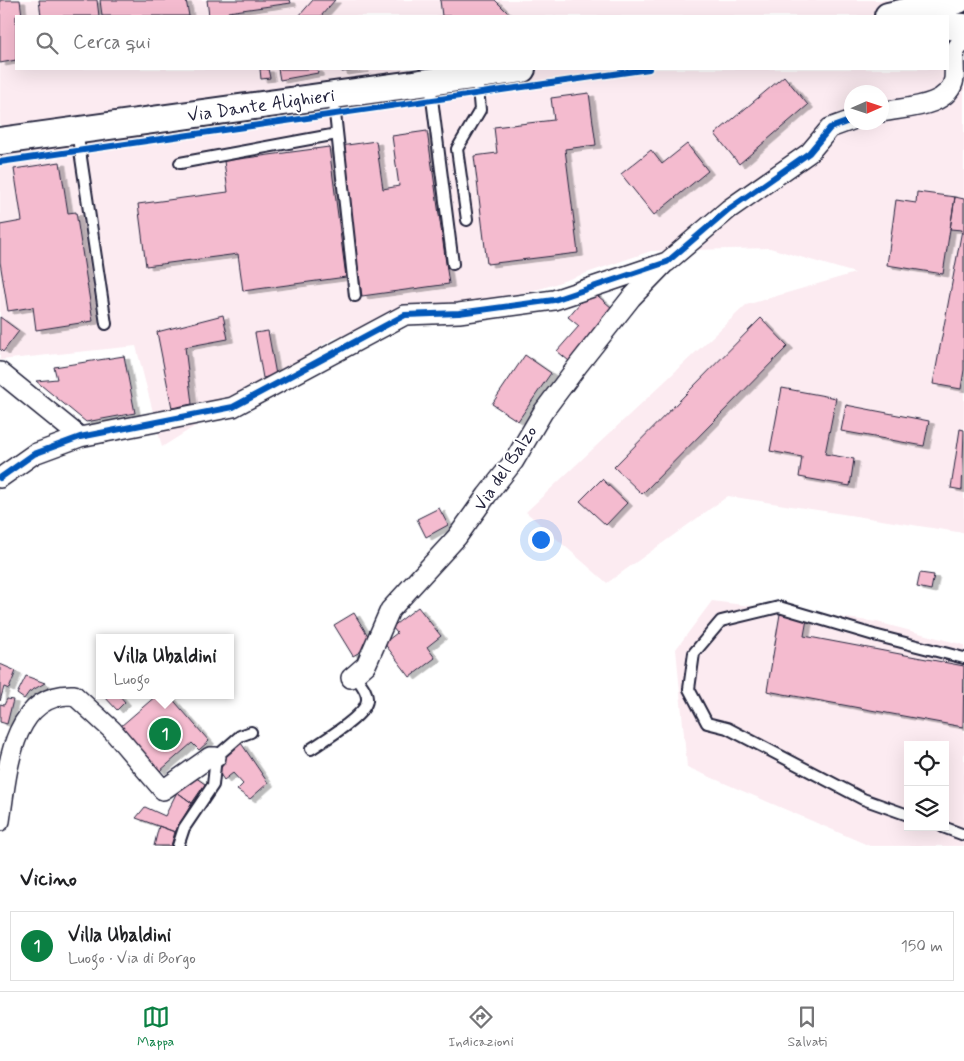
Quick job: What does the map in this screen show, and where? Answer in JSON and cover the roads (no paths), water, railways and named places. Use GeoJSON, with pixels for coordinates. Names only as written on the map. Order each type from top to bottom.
{"type":"FeatureCollection","features":[{"type":"Feature","properties":{"kind":"main road"},"geometry":{"type":"LineString","coordinates":[[892,15],[958,0]]}},
{"type":"Feature","properties":{"kind":"main road"},"geometry":{"type":"LineString","coordinates":[[949,26],[964,27]]}},
{"type":"Feature","properties":{"kind":"main road","name":"Via Dante Alighieri"},"geometry":{"type":"LineString","coordinates":[[0,141],[514,70]]}},
{"type":"Feature","properties":{"kind":"street"},"geometry":{"type":"LineString","coordinates":[[889,110],[938,99],[948,92],[953,84],[952,57],[964,39]]}},
{"type":"Feature","properties":{"kind":"street","name":"Via del Balzo"},"geometry":{"type":"LineString","coordinates":[[353,678],[366,666],[390,610],[457,537],[514,461],[542,412],[631,298],[667,262],[729,209],[809,153],[830,128],[844,123]]}},
{"type":"Feature","properties":{"kind":"street"},"geometry":{"type":"LineString","coordinates":[[0,478],[34,454],[80,437],[232,407],[405,315],[459,313],[554,300],[667,262]]}},
{"type":"Feature","properties":{"kind":"street"},"geometry":{"type":"LineString","coordinates":[[0,372],[80,437]]}},
{"type":"Feature","properties":{"kind":"street"},"geometry":{"type":"LineString","coordinates":[[0,818],[14,746],[25,718],[37,705],[52,697],[74,695],[112,730],[163,790],[210,757],[216,757]]}},
{"type":"Feature","properties":{"kind":"lane"},"geometry":{"type":"LineString","coordinates":[[467,220],[457,149],[480,110],[476,75]]}},
{"type":"Feature","properties":{"kind":"lane"},"geometry":{"type":"LineString","coordinates":[[430,82],[453,264]]}},
{"type":"Feature","properties":{"kind":"lane"},"geometry":{"type":"LineString","coordinates":[[333,95],[355,296]]}},
{"type":"Feature","properties":{"kind":"lane"},"geometry":{"type":"LineString","coordinates":[[77,131],[106,324]]}},
{"type":"Feature","properties":{"kind":"lane"},"geometry":{"type":"LineString","coordinates":[[180,163],[337,134]]}},
{"type":"Feature","properties":{"kind":"lane"},"geometry":{"type":"LineString","coordinates":[[904,814],[863,799],[727,728],[707,723],[689,689],[694,653],[721,621],[779,607],[874,635],[964,658]]}},
{"type":"Feature","properties":{"kind":"lane"},"geometry":{"type":"LineString","coordinates":[[311,749],[356,716],[366,704],[367,694],[353,678]]}},
{"type":"Feature","properties":{"kind":"lane"},"geometry":{"type":"LineString","coordinates":[[178,846],[184,828],[213,785],[216,757],[240,736],[251,732]]}},
{"type":"Feature","properties":{"kind":"lane"},"geometry":{"type":"LineString","coordinates":[[949,829],[964,835]]}},
{"type":"Feature","properties":{"kind":"place","name":"Villa Ubaldini"},"geometry":{"type":"Point","coordinates":[165,734]}}]}
